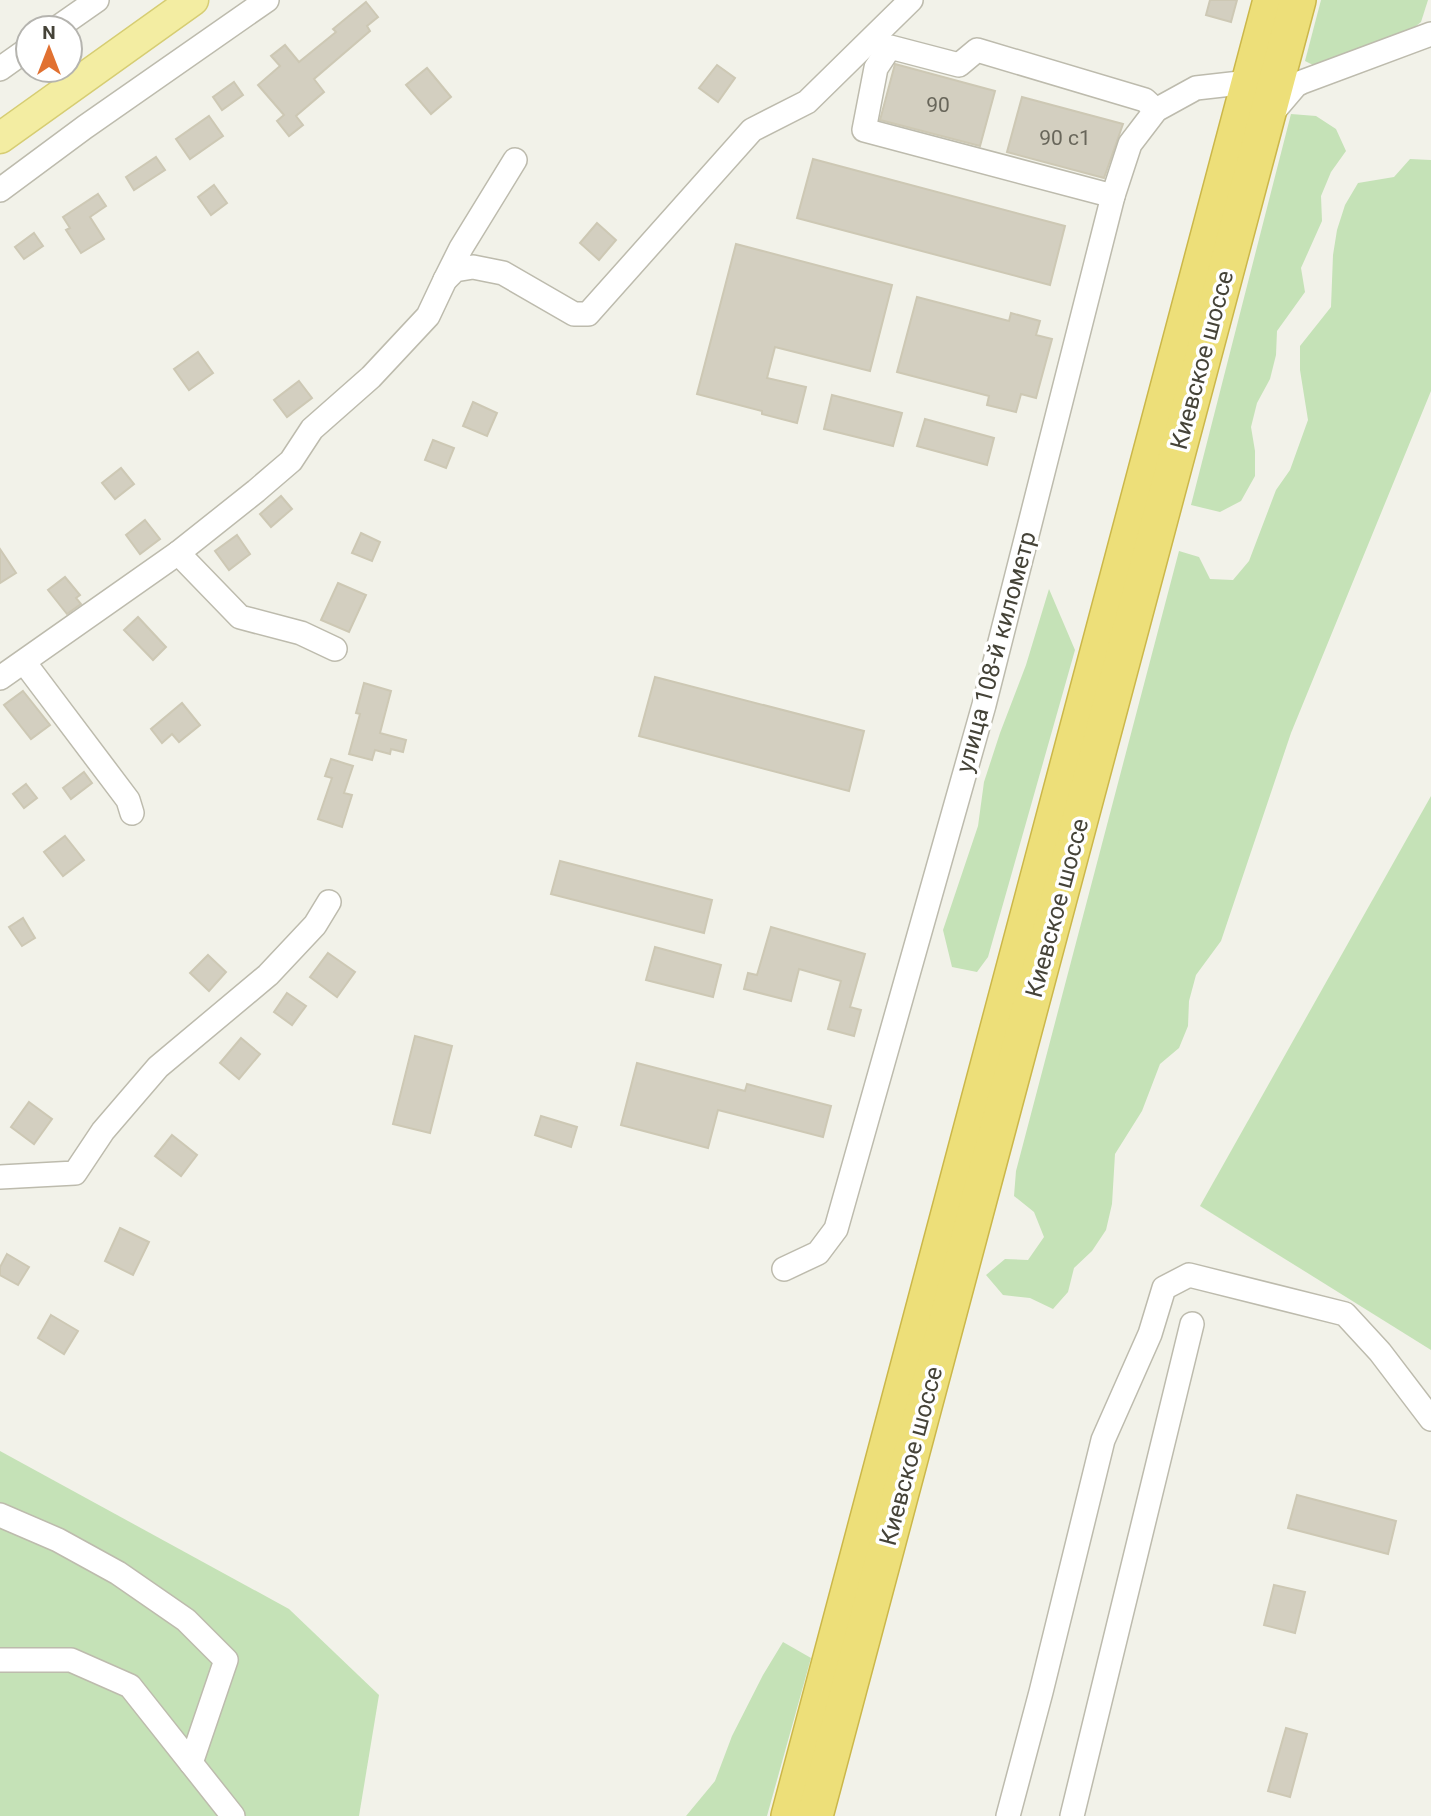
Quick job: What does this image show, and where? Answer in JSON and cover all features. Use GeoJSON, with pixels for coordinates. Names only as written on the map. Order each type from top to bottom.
{"type":"FeatureCollection","features":[{"type":"Feature","properties":{"kind":"highway","name":"Киевское шоссе"},"geometry":{"type":"LineString","coordinates":[[862,1591],[1271,0]]}},
{"type":"Feature","properties":{"kind":"highway","name":"Киевское шоссе"},"geometry":{"type":"LineString","coordinates":[[789,1816],[846,1650],[1298,0]]}},
{"type":"Feature","properties":{"kind":"highway","name":"Киевское шоссе"},"geometry":{"type":"LineString","coordinates":[[816,1816],[846,1650]]}},
{"type":"Feature","properties":{"kind":"main road"},"geometry":{"type":"LineString","coordinates":[[0,138],[193,0]]}},
{"type":"Feature","properties":{"kind":"street"},"geometry":{"type":"LineString","coordinates":[[77,14],[97,0]]}},
{"type":"Feature","properties":{"kind":"street"},"geometry":{"type":"LineString","coordinates":[[0,190],[267,0]]}},
{"type":"Feature","properties":{"kind":"street"},"geometry":{"type":"LineString","coordinates":[[445,280],[455,270],[473,267],[503,273],[574,314],[588,314],[752,130],[807,102],[911,0]]}},
{"type":"Feature","properties":{"kind":"street"},"geometry":{"type":"LineString","coordinates":[[1264,127],[1274,111],[1301,82],[1431,34]]}},
{"type":"Feature","properties":{"kind":"street"},"geometry":{"type":"LineString","coordinates":[[1113,196],[864,130],[876,68],[890,47],[959,65],[977,50],[1145,100],[1156,110]]}},
{"type":"Feature","properties":{"kind":"street","name":"улица 108-й километр"},"geometry":{"type":"LineString","coordinates":[[784,1269],[818,1253],[836,1229],[984,705],[1113,196],[1130,144],[1156,110],[1196,88],[1249,82]]}},
{"type":"Feature","properties":{"kind":"street"},"geometry":{"type":"LineString","coordinates":[[0,678],[178,553],[291,461],[312,429],[371,377],[428,316],[461,248],[516,160]]}},
{"type":"Feature","properties":{"kind":"street"},"geometry":{"type":"LineString","coordinates":[[178,553],[240,617],[301,633],[335,649]]}},
{"type":"Feature","properties":{"kind":"street"},"geometry":{"type":"LineString","coordinates":[[24,662],[128,800],[132,813]]}},
{"type":"Feature","properties":{"kind":"street"},"geometry":{"type":"LineString","coordinates":[[0,1177],[75,1173],[103,1131],[158,1067],[268,975],[315,925],[329,902]]}},
{"type":"Feature","properties":{"kind":"street"},"geometry":{"type":"LineString","coordinates":[[1008,1816],[1103,1440],[1150,1334],[1164,1288],[1189,1275],[1346,1314],[1380,1352],[1431,1419]]}},
{"type":"Feature","properties":{"kind":"street"},"geometry":{"type":"LineString","coordinates":[[1072,1816],[1192,1324]]}},
{"type":"Feature","properties":{"kind":"street"},"geometry":{"type":"LineString","coordinates":[[0,1515],[58,1540],[118,1573],[186,1620],[226,1660],[191,1763]]}},
{"type":"Feature","properties":{"kind":"street"},"geometry":{"type":"LineString","coordinates":[[0,1660],[71,1660],[130,1686],[233,1816]]}},
{"type":"Feature","properties":{"kind":"green space"},"geometry":{"type":"Polygon","coordinates":[[[1321,0],[1428,0],[1421,22],[1405,35],[1313,65],[1305,61],[1321,0]]]}},
{"type":"Feature","properties":{"kind":"green space"},"geometry":{"type":"Polygon","coordinates":[[[1291,114],[1316,116],[1336,129],[1346,151],[1331,172],[1321,196],[1322,221],[1301,268],[1305,292],[1277,331],[1276,355],[1270,379],[1257,403],[1251,427],[1255,476],[1241,501],[1220,512],[1191,505],[1291,114]]]}},
{"type":"Feature","properties":{"kind":"green space"},"geometry":{"type":"Polygon","coordinates":[[[1410,159],[1431,160],[1431,391],[1291,733],[1221,941],[1196,975],[1189,1001],[1188,1026],[1179,1048],[1160,1064],[1142,1111],[1115,1154],[1112,1204],[1106,1230],[1092,1251],[1074,1268],[1068,1292],[1053,1309],[1030,1298],[1003,1295],[986,1275],[1005,1259],[1028,1260],[1044,1237],[1034,1212],[1014,1196],[1016,1171],[1179,551],[1199,557],[1210,579],[1233,580],[1249,561],[1276,490],[1290,470],[1308,420],[1300,370],[1300,346],[1331,307],[1333,255],[1345,205],[1358,183],[1394,177],[1410,159]]]}},
{"type":"Feature","properties":{"kind":"green space"},"geometry":{"type":"Polygon","coordinates":[[[1049,589],[1075,650],[988,957],[977,972],[952,967],[943,930],[978,826],[984,782],[1026,665],[1049,589]]]}},
{"type":"Feature","properties":{"kind":"green space"},"geometry":{"type":"Polygon","coordinates":[[[1431,796],[1431,1350],[1200,1206],[1431,796]]]}},
{"type":"Feature","properties":{"kind":"green space"},"geometry":{"type":"Polygon","coordinates":[[[0,1451],[289,1609],[379,1695],[359,1816],[0,1816],[0,1451]]]}},
{"type":"Feature","properties":{"kind":"green space"},"geometry":{"type":"Polygon","coordinates":[[[783,1642],[811,1658],[767,1816],[686,1816],[715,1781],[732,1736],[783,1642]]]}},
{"type":"Feature","properties":{"kind":"building"},"geometry":{"type":"Polygon","coordinates":[[[1210,0],[1237,0],[1231,22],[1206,15],[1210,0]]]}},
{"type":"Feature","properties":{"kind":"building"},"geometry":{"type":"Polygon","coordinates":[[[366,2],[378,17],[367,26],[370,31],[314,79],[324,92],[296,116],[303,125],[289,136],[277,121],[284,115],[258,85],[280,66],[271,56],[285,45],[299,62],[336,32],[333,29],[366,2]]]}},
{"type":"Feature","properties":{"kind":"building"},"geometry":{"type":"Polygon","coordinates":[[[895,64],[995,91],[980,146],[880,120],[895,64]]]}},
{"type":"Feature","properties":{"kind":"building"},"geometry":{"type":"Polygon","coordinates":[[[717,65],[735,78],[718,102],[699,88],[717,65]]]}},
{"type":"Feature","properties":{"kind":"building"},"geometry":{"type":"Polygon","coordinates":[[[427,68],[451,97],[431,114],[406,85],[427,68]]]}},
{"type":"Feature","properties":{"kind":"building"},"geometry":{"type":"Polygon","coordinates":[[[234,82],[243,95],[222,110],[213,97],[234,82]]]}},
{"type":"Feature","properties":{"kind":"building"},"geometry":{"type":"Polygon","coordinates":[[[1022,97],[1123,124],[1104,178],[1007,152],[1022,97]]]}},
{"type":"Feature","properties":{"kind":"building"},"geometry":{"type":"Polygon","coordinates":[[[209,116],[223,136],[190,159],[176,139],[209,116]]]}},
{"type":"Feature","properties":{"kind":"building"},"geometry":{"type":"Polygon","coordinates":[[[156,157],[165,170],[134,190],[126,177],[156,157]]]}},
{"type":"Feature","properties":{"kind":"building"},"geometry":{"type":"Polygon","coordinates":[[[813,159],[1065,226],[1050,285],[797,218],[813,159]]]}},
{"type":"Feature","properties":{"kind":"building"},"geometry":{"type":"Polygon","coordinates":[[[214,185],[227,203],[211,215],[198,197],[214,185]]]}},
{"type":"Feature","properties":{"kind":"building"},"geometry":{"type":"Polygon","coordinates":[[[98,194],[106,206],[90,217],[104,239],[81,253],[66,230],[70,228],[63,217],[98,194]]]}},
{"type":"Feature","properties":{"kind":"building"},"geometry":{"type":"Polygon","coordinates":[[[597,223],[616,240],[599,260],[580,243],[597,223]]]}},
{"type":"Feature","properties":{"kind":"building"},"geometry":{"type":"Polygon","coordinates":[[[34,233],[43,246],[24,259],[15,247],[34,233]]]}},
{"type":"Feature","properties":{"kind":"building"},"geometry":{"type":"Polygon","coordinates":[[[736,244],[892,285],[870,371],[775,347],[767,378],[806,387],[797,423],[697,394],[736,244]]]}},
{"type":"Feature","properties":{"kind":"building"},"geometry":{"type":"Polygon","coordinates":[[[917,297],[1009,321],[1011,313],[1040,321],[1036,335],[1052,339],[1036,398],[1021,394],[1016,412],[987,405],[989,396],[897,372],[917,297]]]}},
{"type":"Feature","properties":{"kind":"building"},"geometry":{"type":"Polygon","coordinates":[[[198,352],[213,373],[189,390],[174,369],[198,352]]]}},
{"type":"Feature","properties":{"kind":"building"},"geometry":{"type":"Polygon","coordinates":[[[299,381],[312,398],[287,417],[274,400],[299,381]]]}},
{"type":"Feature","properties":{"kind":"building"},"geometry":{"type":"Polygon","coordinates":[[[832,395],[902,413],[893,446],[824,429],[832,395]]]}},
{"type":"Feature","properties":{"kind":"building"},"geometry":{"type":"Polygon","coordinates":[[[473,402],[497,413],[487,436],[463,426],[473,402]]]}},
{"type":"Feature","properties":{"kind":"building"},"geometry":{"type":"Polygon","coordinates":[[[925,419],[994,438],[987,465],[917,446],[925,419]]]}},
{"type":"Feature","properties":{"kind":"building"},"geometry":{"type":"Polygon","coordinates":[[[433,440],[454,448],[446,468],[425,460],[433,440]]]}},
{"type":"Feature","properties":{"kind":"building"},"geometry":{"type":"Polygon","coordinates":[[[121,468],[134,484],[115,499],[102,483],[121,468]]]}},
{"type":"Feature","properties":{"kind":"building"},"geometry":{"type":"Polygon","coordinates":[[[281,496],[292,509],[271,527],[260,514],[281,496]]]}},
{"type":"Feature","properties":{"kind":"building"},"geometry":{"type":"Polygon","coordinates":[[[145,520],[160,539],[140,554],[126,535],[145,520]]]}},
{"type":"Feature","properties":{"kind":"building"},"geometry":{"type":"Polygon","coordinates":[[[361,533],[380,542],[372,561],[352,553],[361,533]]]}},
{"type":"Feature","properties":{"kind":"building"},"geometry":{"type":"Polygon","coordinates":[[[237,535],[250,554],[229,570],[215,551],[237,535]]]}},
{"type":"Feature","properties":{"kind":"building"},"geometry":{"type":"Polygon","coordinates":[[[0,549],[16,573],[0,583],[0,549]]]}},
{"type":"Feature","properties":{"kind":"building"},"geometry":{"type":"Polygon","coordinates":[[[65,577],[80,595],[76,598],[81,604],[67,614],[48,590],[65,577]]]}},
{"type":"Feature","properties":{"kind":"building"},"geometry":{"type":"Polygon","coordinates":[[[338,583],[366,595],[349,632],[321,620],[338,583]]]}},
{"type":"Feature","properties":{"kind":"building"},"geometry":{"type":"Polygon","coordinates":[[[138,617],[166,647],[153,660],[124,630],[138,617]]]}},
{"type":"Feature","properties":{"kind":"building"},"geometry":{"type":"Polygon","coordinates":[[[655,677],[864,731],[849,791],[639,736],[655,677]]]}},
{"type":"Feature","properties":{"kind":"building"},"geometry":{"type":"Polygon","coordinates":[[[364,683],[391,691],[380,733],[406,740],[403,752],[391,749],[390,754],[375,750],[372,760],[349,754],[360,714],[356,713],[364,683]]]}},
{"type":"Feature","properties":{"kind":"building"},"geometry":{"type":"Polygon","coordinates":[[[23,691],[50,725],[31,739],[4,705],[23,691]]]}},
{"type":"Feature","properties":{"kind":"building"},"geometry":{"type":"Polygon","coordinates":[[[182,703],[200,725],[179,742],[172,734],[162,743],[151,729],[182,703]]]}},
{"type":"Feature","properties":{"kind":"building"},"geometry":{"type":"Polygon","coordinates":[[[331,759],[353,766],[344,793],[352,795],[342,827],[318,819],[332,778],[325,776],[331,759]]]}},
{"type":"Feature","properties":{"kind":"building"},"geometry":{"type":"Polygon","coordinates":[[[84,772],[92,783],[71,799],[63,788],[84,772]]]}},
{"type":"Feature","properties":{"kind":"building"},"geometry":{"type":"Polygon","coordinates":[[[26,784],[37,798],[24,808],[13,794],[26,784]]]}},
{"type":"Feature","properties":{"kind":"building"},"geometry":{"type":"Polygon","coordinates":[[[65,836],[84,860],[63,876],[44,852],[65,836]]]}},
{"type":"Feature","properties":{"kind":"building"},"geometry":{"type":"Polygon","coordinates":[[[560,861],[712,900],[704,933],[551,894],[560,861]]]}},
{"type":"Feature","properties":{"kind":"building"},"geometry":{"type":"Polygon","coordinates":[[[23,918],[35,938],[22,946],[9,927],[23,918]]]}},
{"type":"Feature","properties":{"kind":"building"},"geometry":{"type":"Polygon","coordinates":[[[771,927],[865,954],[850,1007],[861,1010],[854,1036],[828,1029],[841,981],[799,969],[791,1001],[744,989],[748,973],[757,975],[771,927]]]}},
{"type":"Feature","properties":{"kind":"building"},"geometry":{"type":"Polygon","coordinates":[[[655,947],[721,965],[713,997],[646,980],[655,947]]]}},
{"type":"Feature","properties":{"kind":"building"},"geometry":{"type":"Polygon","coordinates":[[[328,953],[355,972],[337,997],[310,977],[328,953]]]}},
{"type":"Feature","properties":{"kind":"building"},"geometry":{"type":"Polygon","coordinates":[[[208,955],[226,972],[209,991],[190,973],[208,955]]]}},
{"type":"Feature","properties":{"kind":"building"},"geometry":{"type":"Polygon","coordinates":[[[287,993],[306,1006],[292,1025],[274,1012],[287,993]]]}},
{"type":"Feature","properties":{"kind":"building"},"geometry":{"type":"Polygon","coordinates":[[[415,1036],[452,1046],[430,1133],[393,1124],[415,1036]]]}},
{"type":"Feature","properties":{"kind":"building"},"geometry":{"type":"Polygon","coordinates":[[[241,1038],[260,1054],[239,1079],[220,1063],[241,1038]]]}},
{"type":"Feature","properties":{"kind":"building"},"geometry":{"type":"Polygon","coordinates":[[[637,1063],[745,1091],[747,1084],[831,1106],[823,1137],[718,1110],[708,1148],[621,1125],[637,1063]]]}},
{"type":"Feature","properties":{"kind":"building"},"geometry":{"type":"Polygon","coordinates":[[[29,1102],[52,1119],[34,1144],[11,1127],[29,1102]]]}},
{"type":"Feature","properties":{"kind":"building"},"geometry":{"type":"Polygon","coordinates":[[[541,1116],[577,1127],[571,1147],[535,1135],[541,1116]]]}},
{"type":"Feature","properties":{"kind":"building"},"geometry":{"type":"Polygon","coordinates":[[[172,1135],[197,1155],[181,1176],[155,1156],[172,1135]]]}},
{"type":"Feature","properties":{"kind":"building"},"geometry":{"type":"Polygon","coordinates":[[[120,1228],[149,1242],[133,1275],[105,1261],[120,1228]]]}},
{"type":"Feature","properties":{"kind":"building"},"geometry":{"type":"Polygon","coordinates":[[[7,1254],[29,1267],[18,1285],[0,1275],[0,1267],[7,1254]]]}},
{"type":"Feature","properties":{"kind":"building"},"geometry":{"type":"Polygon","coordinates":[[[51,1315],[78,1331],[64,1354],[38,1338],[51,1315]]]}},
{"type":"Feature","properties":{"kind":"building"},"geometry":{"type":"Polygon","coordinates":[[[1297,1495],[1396,1521],[1388,1554],[1288,1528],[1297,1495]]]}},
{"type":"Feature","properties":{"kind":"building"},"geometry":{"type":"Polygon","coordinates":[[[1274,1585],[1305,1592],[1295,1633],[1264,1625],[1274,1585]]]}},
{"type":"Feature","properties":{"kind":"building"},"geometry":{"type":"Polygon","coordinates":[[[1286,1728],[1307,1734],[1290,1797],[1268,1791],[1286,1728]]]}}]}
